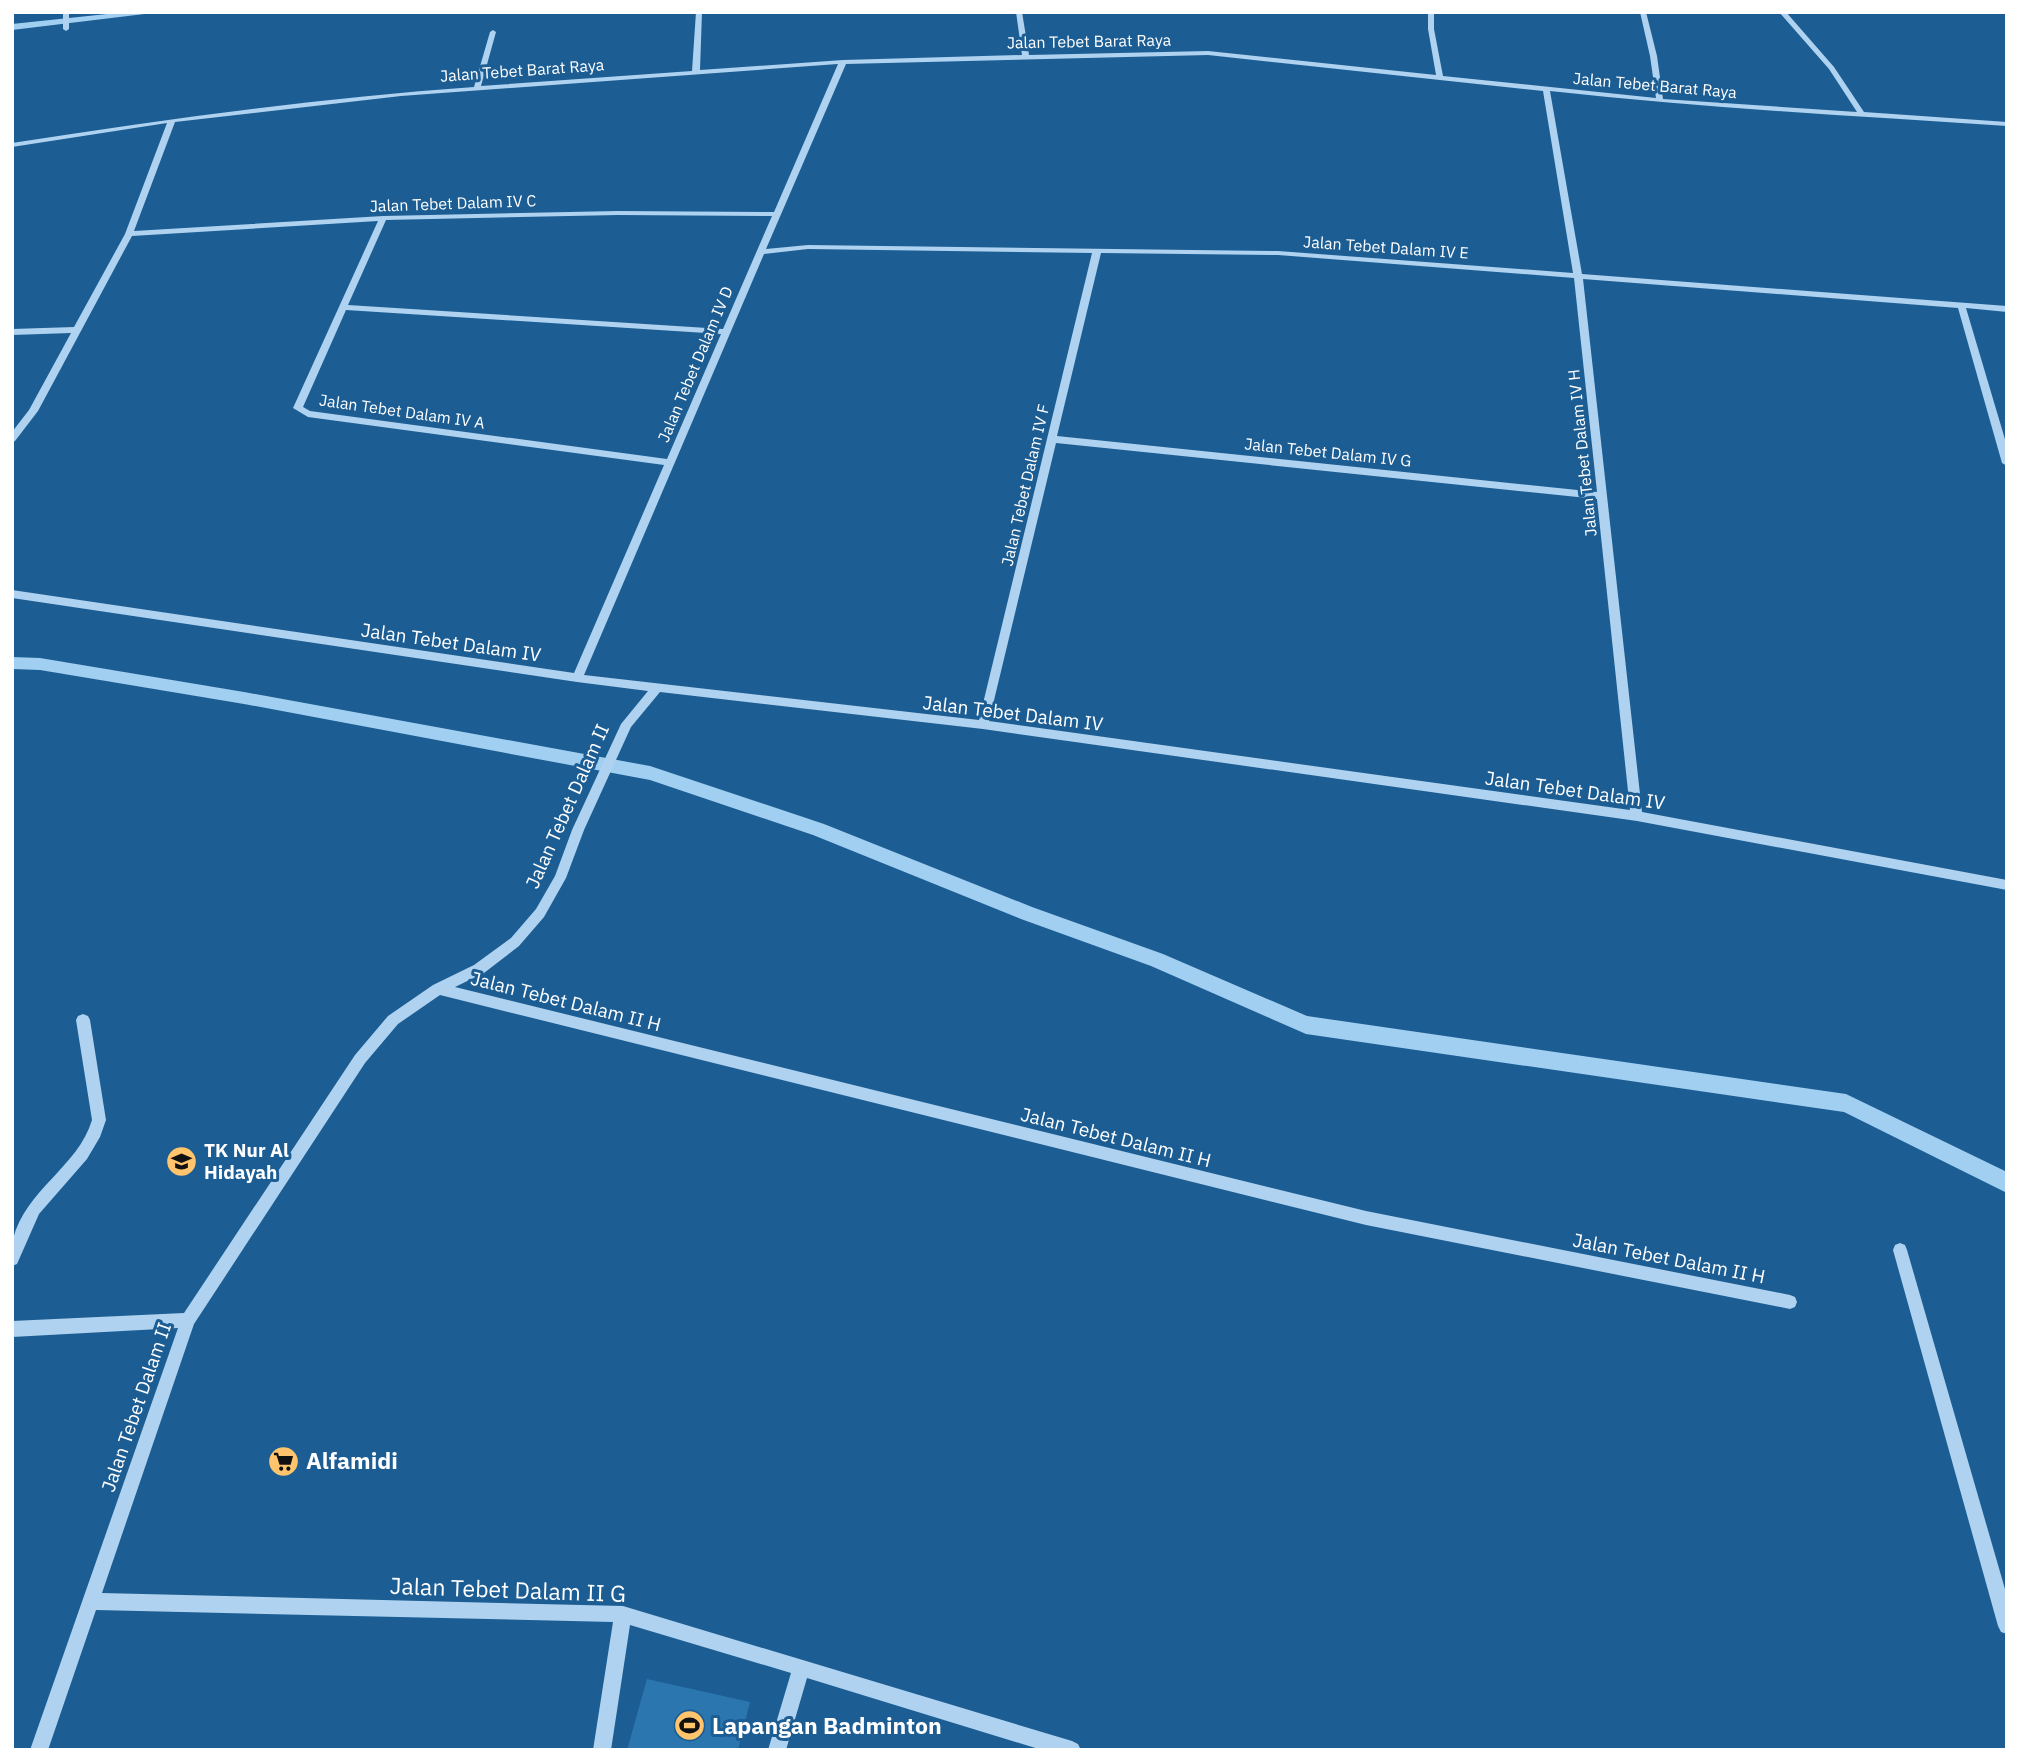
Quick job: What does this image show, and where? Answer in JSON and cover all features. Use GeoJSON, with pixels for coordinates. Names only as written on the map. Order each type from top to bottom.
{"type":"FeatureCollection","features":[{"type":"Feature","properties":{"kind":"street"},"geometry":{"type":"LineString","coordinates":[[66,12],[66,29]]}},
{"type":"Feature","properties":{"kind":"street"},"geometry":{"type":"LineString","coordinates":[[696,71],[699,12]]}},
{"type":"Feature","properties":{"kind":"street"},"geometry":{"type":"LineString","coordinates":[[1018,12],[1027,55]]}},
{"type":"Feature","properties":{"kind":"street"},"geometry":{"type":"LineString","coordinates":[[1431,12],[1430,29],[1440,78]]}},
{"type":"Feature","properties":{"kind":"street"},"geometry":{"type":"LineString","coordinates":[[1643,12],[1648,36],[1654,45],[1661,101]]}},
{"type":"Feature","properties":{"kind":"street"},"geometry":{"type":"LineString","coordinates":[[1782,12],[1832,68],[1863,116]]}},
{"type":"Feature","properties":{"kind":"street"},"geometry":{"type":"LineString","coordinates":[[477,88],[493,32]]}},
{"type":"Feature","properties":{"kind":"street","name":"Jalan Tebet Barat Raya"},"geometry":{"type":"LineString","coordinates":[[12,145],[172,120],[477,88],[696,71],[1027,55],[1208,53],[1661,101],[2007,124]]}},
{"type":"Feature","properties":{"kind":"street","name":"Jalan Tebet Dalam IV D"},"geometry":{"type":"LineString","coordinates":[[577,678],[843,62]]}},
{"type":"Feature","properties":{"kind":"street","name":"Jalan Tebet Dalam IV H"},"geometry":{"type":"LineString","coordinates":[[1546,89],[1578,276],[1637,816]]}},
{"type":"Feature","properties":{"kind":"street"},"geometry":{"type":"LineString","coordinates":[[12,439],[33,411],[129,234],[172,120]]}},
{"type":"Feature","properties":{"kind":"street","name":"Jalan Tebet Dalam IV C"},"geometry":{"type":"LineString","coordinates":[[129,234],[383,218],[618,213],[777,214]]}},
{"type":"Feature","properties":{"kind":"street","name":"Jalan Tebet Dalam IV A"},"geometry":{"type":"LineString","coordinates":[[383,218],[298,408],[308,415],[670,463]]}},
{"type":"Feature","properties":{"kind":"street","name":"Jalan Tebet Dalam IV E"},"geometry":{"type":"LineString","coordinates":[[761,251],[808,247],[1278,253],[2007,309]]}},
{"type":"Feature","properties":{"kind":"street","name":"Jalan Tebet Dalam IV F"},"geometry":{"type":"LineString","coordinates":[[983,725],[1097,251]]}},
{"type":"Feature","properties":{"kind":"street"},"geometry":{"type":"LineString","coordinates":[[1961,305],[2007,463]]}},
{"type":"Feature","properties":{"kind":"street"},"geometry":{"type":"LineString","coordinates":[[344,307],[726,332]]}},
{"type":"Feature","properties":{"kind":"street"},"geometry":{"type":"LineString","coordinates":[[12,332],[78,330]]}},
{"type":"Feature","properties":{"kind":"street","name":"Jalan Tebet Dalam IV G"},"geometry":{"type":"LineString","coordinates":[[1052,439],[1602,496]]}},
{"type":"Feature","properties":{"kind":"street","name":"Jalan Tebet Dalam IV"},"geometry":{"type":"LineString","coordinates":[[12,594],[656,689],[983,725],[1637,816],[2007,885]]}},
{"type":"Feature","properties":{"kind":"street","name":"Jalan Tebet Dalam II"},"geometry":{"type":"LineString","coordinates":[[39,1750],[188,1320],[360,1059],[393,1020],[438,989],[479,969],[515,942],[540,913],[560,878],[578,830],[627,724],[656,689]]}},
{"type":"Feature","properties":{"kind":"street","name":"Jalan Tebet Dalam II H"},"geometry":{"type":"LineString","coordinates":[[438,989],[1367,1218],[1790,1302]]}},
{"type":"Feature","properties":{"kind":"street"},"geometry":{"type":"LineString","coordinates":[[12,1259],[36,1205],[81,1155],[97,1132],[99,1120],[83,1020]]}},
{"type":"Feature","properties":{"kind":"street"},"geometry":{"type":"LineString","coordinates":[[1900,1250],[2007,1626]]}},
{"type":"Feature","properties":{"kind":"street"},"geometry":{"type":"LineString","coordinates":[[12,1329],[188,1320]]}},
{"type":"Feature","properties":{"kind":"street","name":"Jalan Tebet Dalam II G"},"geometry":{"type":"LineString","coordinates":[[91,1601],[623,1614],[1072,1750]]}},
{"type":"Feature","properties":{"kind":"street"},"geometry":{"type":"LineString","coordinates":[[602,1750],[623,1614]]}},
{"type":"Feature","properties":{"kind":"street"},"geometry":{"type":"LineString","coordinates":[[776,1750],[801,1668]]}},
{"type":"Feature","properties":{"kind":"shaded area","name":"Lapangan Badminton"},"geometry":{"type":"Polygon","coordinates":[[[647,1679],[750,1702],[738,1750],[627,1750],[647,1679]]]}},
{"type":"Feature","properties":{"kind":"waterway"},"geometry":{"type":"LineString","coordinates":[[12,27],[156,12]]}},
{"type":"Feature","properties":{"kind":"waterway"},"geometry":{"type":"LineString","coordinates":[[12,663],[40,664],[244,698],[650,773],[818,829],[1027,913],[1157,960],[1306,1025],[1846,1103],[2007,1183]]}},
{"type":"Feature","properties":{"kind":"place","name":"TK Nur Al Hidayah"},"geometry":{"type":"Point","coordinates":[181,1161]}},
{"type":"Feature","properties":{"kind":"place","name":"Alfamidi"},"geometry":{"type":"Point","coordinates":[283,1461]}},
{"type":"Feature","properties":{"kind":"place","name":"Lapangan Badminton"},"geometry":{"type":"Point","coordinates":[689,1726]}}]}
